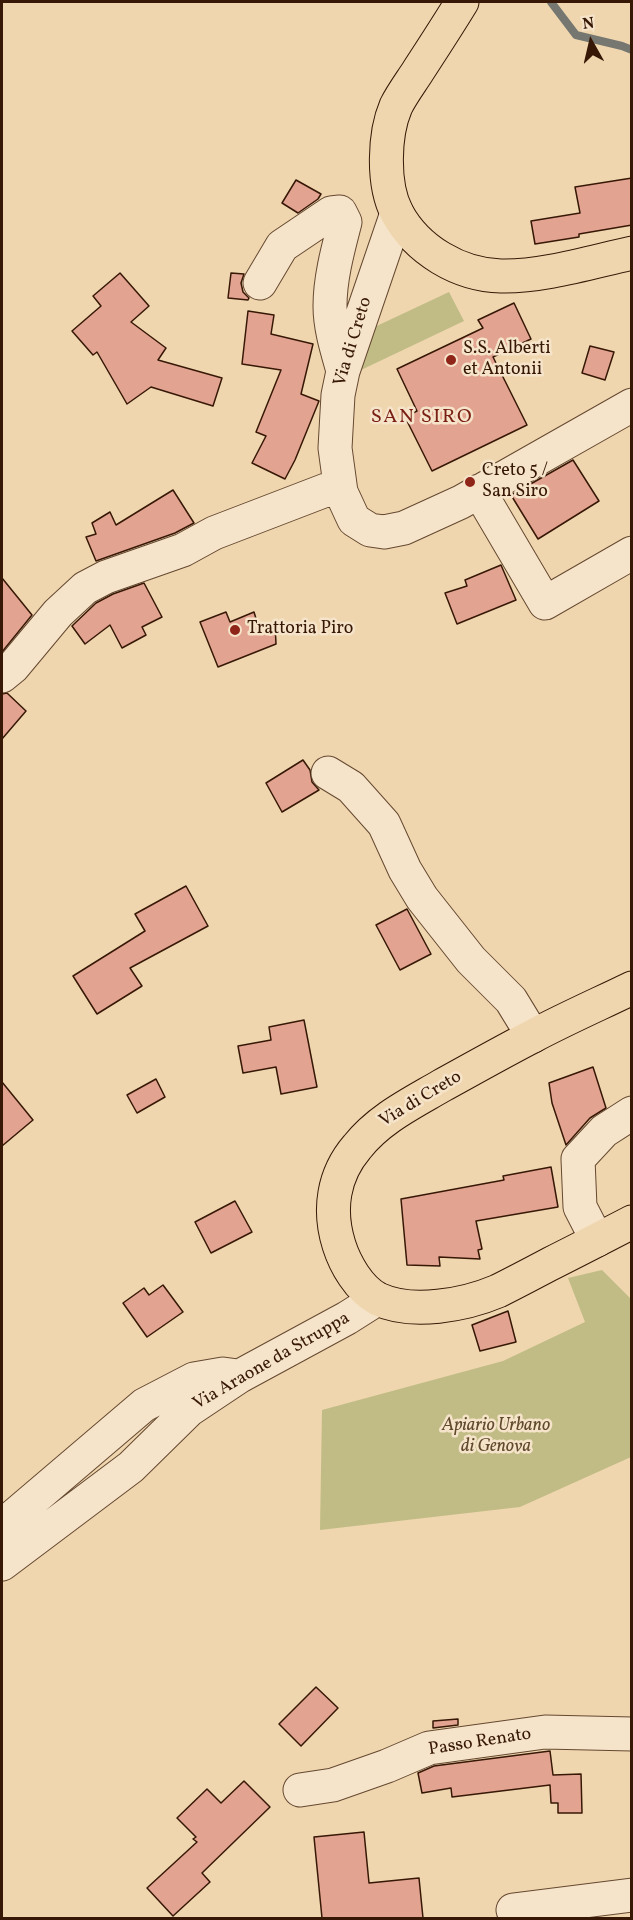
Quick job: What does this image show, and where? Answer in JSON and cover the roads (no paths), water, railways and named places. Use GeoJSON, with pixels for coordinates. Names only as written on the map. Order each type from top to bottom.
{"type":"FeatureCollection","features":[{"type":"Feature","properties":{"kind":"main road"},"geometry":{"type":"LineString","coordinates":[[462,2],[397,105],[389,128],[387,174],[392,201],[397,213],[416,240],[430,252],[484,275],[537,273],[632,253]]}},
{"type":"Feature","properties":{"kind":"main road","name":"Via di Creto"},"geometry":{"type":"LineString","coordinates":[[377,1299],[350,1271],[334,1229],[333,1193],[343,1168],[356,1147],[378,1125],[426,1095],[533,1036],[632,988]]}},
{"type":"Feature","properties":{"kind":"main road"},"geometry":{"type":"LineString","coordinates":[[377,1299],[405,1306],[431,1307],[462,1302],[496,1291],[632,1222]]}},
{"type":"Feature","properties":{"kind":"street"},"geometry":{"type":"LineString","coordinates":[[260,283],[282,246],[332,213],[340,212],[345,222],[334,264],[330,306],[334,336],[343,371]]}},
{"type":"Feature","properties":{"kind":"street","name":"Via di Creto"},"geometry":{"type":"LineString","coordinates":[[397,213],[343,371],[338,395],[335,448],[341,492],[354,520],[370,530],[384,532],[404,528],[479,491],[632,405]]}},
{"type":"Feature","properties":{"kind":"street"},"geometry":{"type":"LineString","coordinates":[[2,676],[13,667],[58,613],[85,588],[105,578],[183,550],[214,533],[326,490],[341,492]]}},
{"type":"Feature","properties":{"kind":"street"},"geometry":{"type":"LineString","coordinates":[[479,491],[545,603],[632,554]]}},
{"type":"Feature","properties":{"kind":"street"},"geometry":{"type":"LineString","coordinates":[[284,521],[320,508],[341,492]]}},
{"type":"Feature","properties":{"kind":"street"},"geometry":{"type":"LineString","coordinates":[[327,773],[351,787],[384,824],[396,852],[422,898],[471,960],[511,1000],[533,1036]]}},
{"type":"Feature","properties":{"kind":"street"},"geometry":{"type":"LineString","coordinates":[[597,1240],[580,1207],[578,1159],[604,1131],[632,1113]]}},
{"type":"Feature","properties":{"kind":"street","name":"Via Araone da Struppa"},"geometry":{"type":"LineString","coordinates":[[2,1564],[131,1467],[189,1410],[240,1376],[347,1318],[377,1299]]}},
{"type":"Feature","properties":{"kind":"street"},"geometry":{"type":"LineString","coordinates":[[2,1526],[144,1405],[194,1379],[223,1374],[240,1376]]}},
{"type":"Feature","properties":{"kind":"street","name":"Passo Renato"},"geometry":{"type":"LineString","coordinates":[[300,1790],[333,1785],[429,1748],[545,1732],[632,1734]]}},
{"type":"Feature","properties":{"kind":"street"},"geometry":{"type":"LineString","coordinates":[[513,1910],[632,1895]]}},
{"type":"Feature","properties":{"kind":"waterway"},"geometry":{"type":"LineString","coordinates":[[551,2],[576,35],[632,50]]}},
{"type":"Feature","properties":{"kind":"place","name":"S.S. Alberti et Antonii"},"geometry":{"type":"Point","coordinates":[451,360]}},
{"type":"Feature","properties":{"kind":"place","name":"Creto 5 / San Siro"},"geometry":{"type":"Point","coordinates":[470,482]}},
{"type":"Feature","properties":{"kind":"place","name":"Trattoria Piro"},"geometry":{"type":"Point","coordinates":[235,630]}},
{"type":"Feature","properties":{"kind":"district","name":"SAN SIRO"},"geometry":{"type":"Point","coordinates":[422,418]}},
{"type":"Feature","properties":{"kind":"park label","name":"Apiario Urbano di Genova"},"geometry":{"type":"Point","coordinates":[496,1437]}}]}
